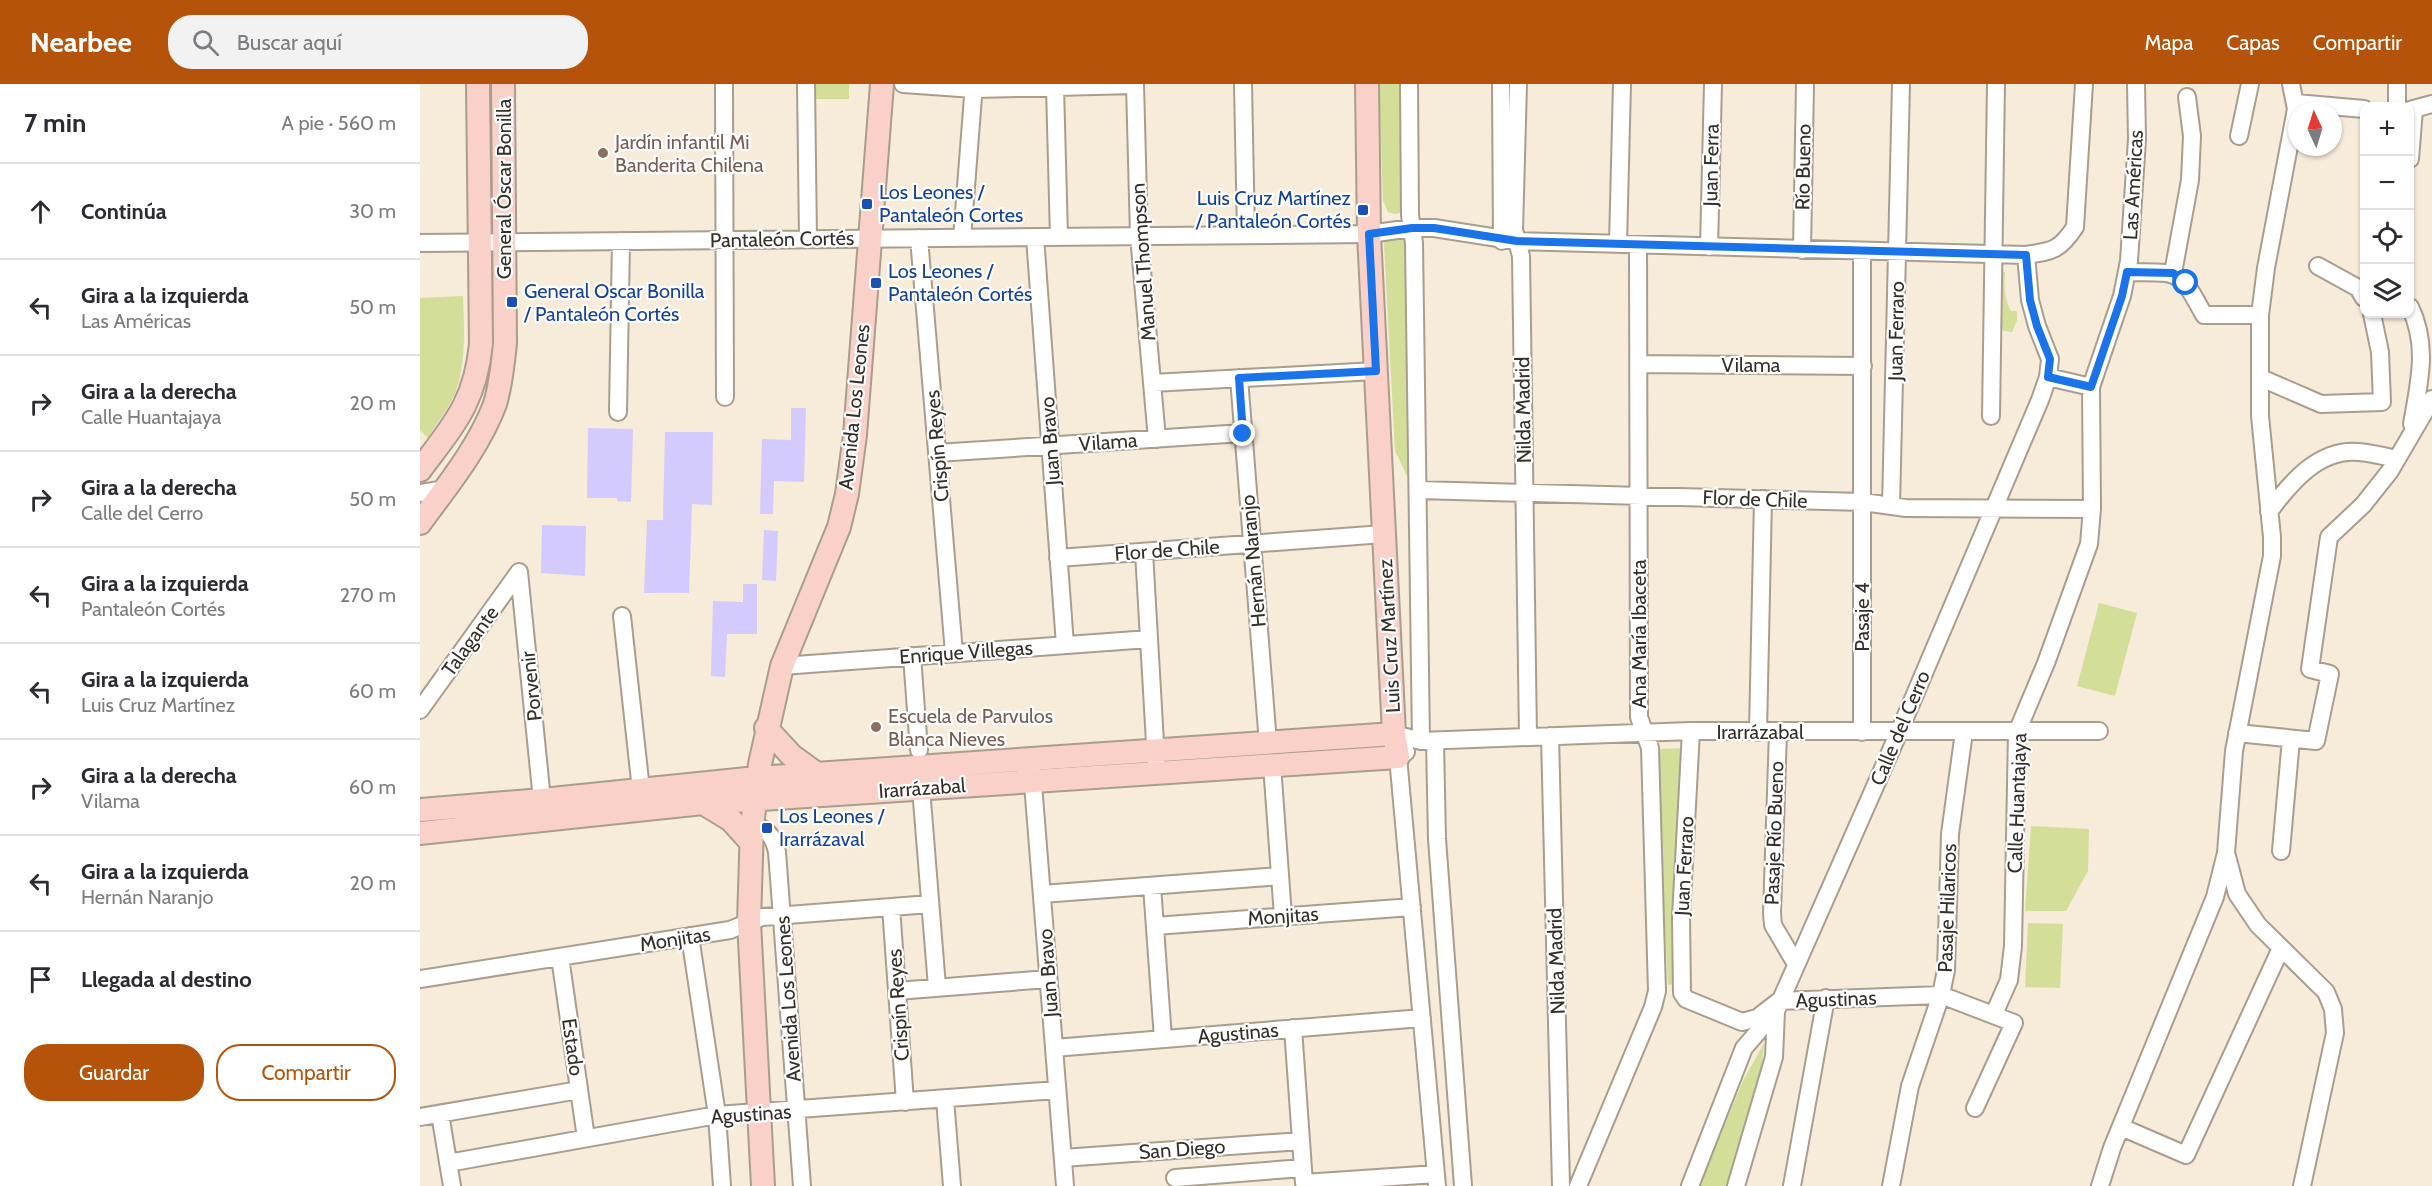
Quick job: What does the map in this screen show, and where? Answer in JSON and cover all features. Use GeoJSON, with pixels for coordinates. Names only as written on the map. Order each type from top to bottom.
{"type":"FeatureCollection","features":[{"type":"Feature","properties":{"kind":"street","name":"General Óscar Bonilla"},"geometry":{"type":"LineString","coordinates":[[420,470],[454,425],[470,397],[478,369],[480,344],[478,84]]}},
{"type":"Feature","properties":{"kind":"street","name":"General Óscar Bonilla"},"geometry":{"type":"LineString","coordinates":[[420,523],[479,439],[495,403],[502,374],[505,344],[503,84]]}},
{"type":"Feature","properties":{"kind":"street"},"geometry":{"type":"LineString","coordinates":[[723,84],[724,397]]}},
{"type":"Feature","properties":{"kind":"street"},"geometry":{"type":"LineString","coordinates":[[806,84],[808,239]]}},
{"type":"Feature","properties":{"kind":"street","name":"Avenida Los Leones"},"geometry":{"type":"LineString","coordinates":[[763,1186],[749,922],[751,833],[766,728],[782,666],[831,548],[847,494],[855,435],[882,84]]}},
{"type":"Feature","properties":{"kind":"street"},"geometry":{"type":"LineString","coordinates":[[903,84],[1055,87],[1135,85]]}},
{"type":"Feature","properties":{"kind":"street"},"geometry":{"type":"LineString","coordinates":[[1243,84],[1246,235]]}},
{"type":"Feature","properties":{"kind":"street","name":"Luis Cruz Martínez"},"geometry":{"type":"LineString","coordinates":[[1367,84],[1369,234],[1394,734],[1398,757],[1436,1180]]}},
{"type":"Feature","properties":{"kind":"street","name":"Luis Cruz Martínez"},"geometry":{"type":"LineString","coordinates":[[1409,84],[1410,215],[1414,243],[1418,490],[1428,741],[1463,1186]]}},
{"type":"Feature","properties":{"kind":"street","name":"Nilda Madrid"},"geometry":{"type":"LineString","coordinates":[[1501,84],[1509,241],[1521,256],[1528,737]]}},
{"type":"Feature","properties":{"kind":"street","name":"Nilda Madrid"},"geometry":{"type":"LineString","coordinates":[[1509,241],[1514,230],[1518,84]]}},
{"type":"Feature","properties":{"kind":"street"},"geometry":{"type":"LineString","coordinates":[[1618,244],[1622,84]]}},
{"type":"Feature","properties":{"kind":"street","name":"Juan Ferra"},"geometry":{"type":"LineString","coordinates":[[1709,247],[1713,84]]}},
{"type":"Feature","properties":{"kind":"street","name":"Río Bueno"},"geometry":{"type":"LineString","coordinates":[[1802,250],[1805,84]]}},
{"type":"Feature","properties":{"kind":"street","name":"Juan Ferraro"},"geometry":{"type":"LineString","coordinates":[[1891,506],[1901,84]]}},
{"type":"Feature","properties":{"kind":"street"},"geometry":{"type":"LineString","coordinates":[[1991,416],[1996,84]]}},
{"type":"Feature","properties":{"kind":"street","name":"Pantaleón Cortés"},"geometry":{"type":"LineString","coordinates":[[420,243],[1369,234],[1412,228],[1457,231],[1509,241],[2026,255],[2047,252],[2065,243],[2075,227],[2084,84]]}},
{"type":"Feature","properties":{"kind":"street","name":"Las Américas"},"geometry":{"type":"LineString","coordinates":[[2091,387],[2122,296],[2127,272],[2137,139],[2136,84]]}},
{"type":"Feature","properties":{"kind":"street"},"geometry":{"type":"LineString","coordinates":[[2239,136],[2250,84]]}},
{"type":"Feature","properties":{"kind":"street"},"geometry":{"type":"LineString","coordinates":[[2291,84],[2296,102]]}},
{"type":"Feature","properties":{"kind":"street"},"geometry":{"type":"LineString","coordinates":[[2397,84],[2397,102]]}},
{"type":"Feature","properties":{"kind":"street","name":"Manuel Thompson"},"geometry":{"type":"LineString","coordinates":[[1135,85],[1139,236],[1157,439]]}},
{"type":"Feature","properties":{"kind":"street"},"geometry":{"type":"LineString","coordinates":[[962,238],[974,86]]}},
{"type":"Feature","properties":{"kind":"street"},"geometry":{"type":"LineString","coordinates":[[1055,87],[1059,237]]}},
{"type":"Feature","properties":{"kind":"street"},"geometry":{"type":"LineString","coordinates":[[2173,273],[2190,180],[2192,136],[2187,97]]}},
{"type":"Feature","properties":{"kind":"street"},"geometry":{"type":"LineString","coordinates":[[2414,109],[2432,104]]}},
{"type":"Feature","properties":{"kind":"street"},"geometry":{"type":"LineString","coordinates":[[2342,107],[2360,109]]}},
{"type":"Feature","properties":{"kind":"street"},"geometry":{"type":"LineString","coordinates":[[2100,1186],[2121,1127],[2215,897],[2226,853],[2237,733],[2272,556],[2260,416],[2260,315],[2288,150]]}},
{"type":"Feature","properties":{"kind":"street","name":"Juan Bravo"},"geometry":{"type":"LineString","coordinates":[[1035,237],[1065,645]]}},
{"type":"Feature","properties":{"kind":"street","name":"Crispín Reyes"},"geometry":{"type":"LineString","coordinates":[[919,238],[954,653]]}},
{"type":"Feature","properties":{"kind":"street"},"geometry":{"type":"LineString","coordinates":[[618,412],[621,241]]}},
{"type":"Feature","properties":{"kind":"street","name":"Ana María Ibaceta"},"geometry":{"type":"LineString","coordinates":[[1578,1186],[1653,1007],[1657,991],[1650,748],[1639,717],[1638,245]]}},
{"type":"Feature","properties":{"kind":"street","name":"Juan Ferraro"},"geometry":{"type":"LineString","coordinates":[[1862,251],[1863,502]]}},
{"type":"Feature","properties":{"kind":"street","name":"Calle del Cerro"},"geometry":{"type":"LineString","coordinates":[[1690,1186],[1744,1048],[1777,1006],[1899,732],[2048,377],[2050,359],[2030,300],[2026,255]]}},
{"type":"Feature","properties":{"kind":"street"},"geometry":{"type":"LineString","coordinates":[[2318,266],[2360,291]]}},
{"type":"Feature","properties":{"kind":"street"},"geometry":{"type":"LineString","coordinates":[[2127,272],[2173,273],[2186,283],[2204,315],[2260,315]]}},
{"type":"Feature","properties":{"kind":"street"},"geometry":{"type":"LineString","coordinates":[[2410,434],[2422,366],[2419,325],[2414,316]]}},
{"type":"Feature","properties":{"kind":"street"},"geometry":{"type":"LineString","coordinates":[[2261,378],[2321,404],[2382,402],[2380,352],[2373,318]]}},
{"type":"Feature","properties":{"kind":"street","name":"Vilama"},"geometry":{"type":"LineString","coordinates":[[1639,364],[1863,366]]}},
{"type":"Feature","properties":{"kind":"street"},"geometry":{"type":"LineString","coordinates":[[1152,383],[1376,371]]}},
{"type":"Feature","properties":{"kind":"street"},"geometry":{"type":"LineString","coordinates":[[2048,377],[2091,387]]}},
{"type":"Feature","properties":{"kind":"street","name":"Hernán Naranjo"},"geometry":{"type":"LineString","coordinates":[[1239,378],[1283,916]]}},
{"type":"Feature","properties":{"kind":"street","name":"Calle Huantajaya"},"geometry":{"type":"LineString","coordinates":[[1994,1014],[2009,980],[2013,946],[2017,732],[2046,663],[2089,544],[2092,508],[2091,387]]}},
{"type":"Feature","properties":{"kind":"street"},"geometry":{"type":"LineString","coordinates":[[2237,733],[2316,741],[2330,674],[2310,669],[2329,537],[2363,505],[2390,471],[2432,399]]}},
{"type":"Feature","properties":{"kind":"street","name":"Vilama"},"geometry":{"type":"LineString","coordinates":[[937,453],[1243,434]]}},
{"type":"Feature","properties":{"kind":"street"},"geometry":{"type":"LineString","coordinates":[[2269,512],[2290,483],[2325,458],[2356,451],[2396,459]]}},
{"type":"Feature","properties":{"kind":"street"},"geometry":{"type":"LineString","coordinates":[[420,493],[445,489]]}},
{"type":"Feature","properties":{"kind":"street","name":"Flor de Chile"},"geometry":{"type":"LineString","coordinates":[[1418,490],[1863,502],[1891,506],[2092,508]]}},
{"type":"Feature","properties":{"kind":"street"},"geometry":{"type":"LineString","coordinates":[[1758,732],[1763,499]]}},
{"type":"Feature","properties":{"kind":"street","name":"Pasaje 4"},"geometry":{"type":"LineString","coordinates":[[1862,732],[1863,502]]}},
{"type":"Feature","properties":{"kind":"street","name":"Flor de Chile"},"geometry":{"type":"LineString","coordinates":[[1058,558],[1384,534]]}},
{"type":"Feature","properties":{"kind":"street"},"geometry":{"type":"LineString","coordinates":[[1144,552],[1157,762]]}},
{"type":"Feature","properties":{"kind":"street","name":"Talagante"},"geometry":{"type":"LineString","coordinates":[[420,710],[519,572]]}},
{"type":"Feature","properties":{"kind":"street","name":"Porvenir"},"geometry":{"type":"LineString","coordinates":[[519,572],[542,800]]}},
{"type":"Feature","properties":{"kind":"street"},"geometry":{"type":"LineString","coordinates":[[622,616],[641,790]]}},
{"type":"Feature","properties":{"kind":"street","name":"Enrique Villegas"},"geometry":{"type":"LineString","coordinates":[[782,666],[1149,639]]}},
{"type":"Feature","properties":{"kind":"street"},"geometry":{"type":"LineString","coordinates":[[912,656],[919,750]]}},
{"type":"Feature","properties":{"kind":"street"},"geometry":{"type":"LineString","coordinates":[[766,728],[792,756],[817,774]]}},
{"type":"Feature","properties":{"kind":"street","name":"Juan Ferraro"},"geometry":{"type":"LineString","coordinates":[[1686,999],[1680,987],[1680,946],[1691,731]]}},
{"type":"Feature","properties":{"kind":"street","name":"Irarrázabal"},"geometry":{"type":"LineString","coordinates":[[420,833],[703,803],[817,774],[1032,770],[1157,762],[1270,754],[1394,734],[1428,741],[1691,731],[2099,731]]}},
{"type":"Feature","properties":{"kind":"street","name":"Pasaje Río Bueno"},"geometry":{"type":"LineString","coordinates":[[1778,732],[1772,913],[1773,925],[1796,964]]}},
{"type":"Feature","properties":{"kind":"street","name":"Pasaje Hilaricos"},"geometry":{"type":"LineString","coordinates":[[1891,1186],[1910,1086],[1941,995],[1946,970],[1950,834],[1964,732]]}},
{"type":"Feature","properties":{"kind":"street","name":"Nilda Madrid"},"geometry":{"type":"LineString","coordinates":[[1550,736],[1561,1186]]}},
{"type":"Feature","properties":{"kind":"street"},"geometry":{"type":"LineString","coordinates":[[2281,851],[2291,738]]}},
{"type":"Feature","properties":{"kind":"street"},"geometry":{"type":"LineString","coordinates":[[1398,757],[1428,741]]}},
{"type":"Feature","properties":{"kind":"street","name":"Irarrázabal"},"geometry":{"type":"LineString","coordinates":[[1270,754],[1398,757]]}},
{"type":"Feature","properties":{"kind":"street","name":"Juan Bravo"},"geometry":{"type":"LineString","coordinates":[[1032,770],[1065,1186]]}},
{"type":"Feature","properties":{"kind":"street","name":"Irarrázabal"},"geometry":{"type":"LineString","coordinates":[[420,810],[641,790],[921,788],[1032,770]]}},
{"type":"Feature","properties":{"kind":"street","name":"Crispín Reyes"},"geometry":{"type":"LineString","coordinates":[[921,788],[937,987]]}},
{"type":"Feature","properties":{"kind":"street"},"geometry":{"type":"LineString","coordinates":[[703,803],[751,833]]}},
{"type":"Feature","properties":{"kind":"street","name":"Avenida Los Leones"},"geometry":{"type":"LineString","coordinates":[[751,833],[764,829],[774,839],[777,852],[802,1186]]}},
{"type":"Feature","properties":{"kind":"street"},"geometry":{"type":"LineString","coordinates":[[2226,853],[2236,894],[2258,925],[2326,992],[2333,1009],[2335,1033],[2302,1186]]}},
{"type":"Feature","properties":{"kind":"street","name":"Monjitas"},"geometry":{"type":"LineString","coordinates":[[1042,894],[1280,876]]}},
{"type":"Feature","properties":{"kind":"street"},"geometry":{"type":"LineString","coordinates":[[1152,886],[1163,1039]]}},
{"type":"Feature","properties":{"kind":"street","name":"Monjitas"},"geometry":{"type":"LineString","coordinates":[[420,979],[730,930],[762,917],[930,904]]}},
{"type":"Feature","properties":{"kind":"street","name":"Crispín Reyes"},"geometry":{"type":"LineString","coordinates":[[891,907],[905,1102]]}},
{"type":"Feature","properties":{"kind":"street","name":"Monjitas"},"geometry":{"type":"LineString","coordinates":[[1155,926],[1412,907]]}},
{"type":"Feature","properties":{"kind":"street"},"geometry":{"type":"LineString","coordinates":[[690,936],[717,1115],[722,1186]]}},
{"type":"Feature","properties":{"kind":"street"},"geometry":{"type":"LineString","coordinates":[[2121,1127],[2186,1155],[2281,948]]}},
{"type":"Feature","properties":{"kind":"street","name":"Estado"},"geometry":{"type":"LineString","coordinates":[[560,957],[586,1138]]}},
{"type":"Feature","properties":{"kind":"street"},"geometry":{"type":"LineString","coordinates":[[897,990],[1048,979]]}},
{"type":"Feature","properties":{"kind":"street","name":"Agustinas"},"geometry":{"type":"LineString","coordinates":[[1686,999],[1742,1022],[1757,1018],[1777,1006],[1826,998],[1941,995],[1994,1014]]}},
{"type":"Feature","properties":{"kind":"street"},"geometry":{"type":"LineString","coordinates":[[1792,1186],[1826,998]]}},
{"type":"Feature","properties":{"kind":"street"},"geometry":{"type":"LineString","coordinates":[[1736,1186],[1774,1057],[1777,1006]]}},
{"type":"Feature","properties":{"kind":"street"},"geometry":{"type":"LineString","coordinates":[[1975,1108],[2014,1023],[1994,1014]]}},
{"type":"Feature","properties":{"kind":"street","name":"Agustinas"},"geometry":{"type":"LineString","coordinates":[[1054,1048],[1422,1018]]}},
{"type":"Feature","properties":{"kind":"street"},"geometry":{"type":"LineString","coordinates":[[1293,1028],[1304,1176]]}},
{"type":"Feature","properties":{"kind":"street"},"geometry":{"type":"LineString","coordinates":[[420,1118],[579,1090]]}},
{"type":"Feature","properties":{"kind":"street","name":"Agustinas"},"geometry":{"type":"LineString","coordinates":[[448,1163],[717,1115],[796,1111],[1057,1090]]}},
{"type":"Feature","properties":{"kind":"street"},"geometry":{"type":"LineString","coordinates":[[945,1099],[952,1186]]}},
{"type":"Feature","properties":{"kind":"street"},"geometry":{"type":"LineString","coordinates":[[440,1114],[452,1186]]}},
{"type":"Feature","properties":{"kind":"street","name":"San Diego"},"geometry":{"type":"LineString","coordinates":[[1062,1158],[1301,1141]]}},
{"type":"Feature","properties":{"kind":"street"},"geometry":{"type":"LineString","coordinates":[[1173,1150],[1175,1182]]}},
{"type":"Feature","properties":{"kind":"street","name":"San Diego"},"geometry":{"type":"LineString","coordinates":[[1175,1182],[1304,1176],[1436,1180]]}},
{"type":"Feature","properties":{"kind":"green space"},"geometry":{"type":"Polygon","coordinates":[[[812,84],[849,84],[849,99],[812,99],[812,84]]]}},
{"type":"Feature","properties":{"kind":"green space"},"geometry":{"type":"Polygon","coordinates":[[[1379,84],[1401,84],[1403,212],[1395,214],[1388,212],[1383,200],[1379,84]]]}},
{"type":"Feature","properties":{"kind":"green space"},"geometry":{"type":"Polygon","coordinates":[[[1402,232],[1406,240],[1408,478],[1395,451],[1384,244],[1387,237],[1402,232]]]}},
{"type":"Feature","properties":{"kind":"green space"},"geometry":{"type":"Polygon","coordinates":[[[1999,272],[2005,272],[2005,292],[2011,311],[2017,311],[2017,320],[2012,332],[1998,330],[1999,272]]]}},
{"type":"Feature","properties":{"kind":"green space"},"geometry":{"type":"Polygon","coordinates":[[[463,296],[464,348],[461,374],[453,398],[428,438],[420,430],[420,298],[463,296]]]}},
{"type":"Feature","properties":{"kind":"green space"},"geometry":{"type":"Polygon","coordinates":[[[2099,603],[2137,613],[2115,696],[2077,686],[2099,603]]]}},
{"type":"Feature","properties":{"kind":"green space"},"geometry":{"type":"Polygon","coordinates":[[[1682,748],[1673,984],[1668,985],[1659,812],[1660,749],[1682,748]]]}},
{"type":"Feature","properties":{"kind":"green space"},"geometry":{"type":"Polygon","coordinates":[[[2031,826],[2089,829],[2088,871],[2066,911],[2025,911],[2031,826]]]}},
{"type":"Feature","properties":{"kind":"green space"},"geometry":{"type":"Polygon","coordinates":[[[2028,923],[2063,924],[2060,988],[2025,987],[2028,923]]]}},
{"type":"Feature","properties":{"kind":"green space"},"geometry":{"type":"Polygon","coordinates":[[[1764,1043],[1762,1064],[1727,1186],[1699,1186],[1743,1081],[1764,1043]]]}},
{"type":"Feature","properties":{"kind":"building"},"geometry":{"type":"Polygon","coordinates":[[[791,408],[806,408],[804,482],[774,481],[773,514],[760,514],[762,439],[791,440],[791,408]]]}},
{"type":"Feature","properties":{"kind":"building"},"geometry":{"type":"Polygon","coordinates":[[[588,428],[633,429],[631,502],[617,501],[617,498],[587,498],[588,428]]]}},
{"type":"Feature","properties":{"kind":"building"},"geometry":{"type":"Polygon","coordinates":[[[665,432],[713,432],[712,505],[692,504],[689,593],[644,593],[647,520],[663,520],[665,432]]]}},
{"type":"Feature","properties":{"kind":"building"},"geometry":{"type":"Polygon","coordinates":[[[542,525],[586,526],[585,576],[541,573],[542,525]]]}},
{"type":"Feature","properties":{"kind":"building"},"geometry":{"type":"Polygon","coordinates":[[[764,530],[778,531],[776,581],[762,580],[764,530]]]}},
{"type":"Feature","properties":{"kind":"building"},"geometry":{"type":"Polygon","coordinates":[[[743,584],[757,584],[757,634],[727,634],[725,677],[711,676],[713,601],[743,602],[743,584]]]}},
{"type":"Feature","properties":{"kind":"place","name":"Jardín infantil Mi Banderita Chilena"},"geometry":{"type":"Point","coordinates":[603,153]}},
{"type":"Feature","properties":{"kind":"place","name":"Los Leones / Pantaleón Cortes"},"geometry":{"type":"Point","coordinates":[867,204]}},
{"type":"Feature","properties":{"kind":"place","name":"Luis Cruz Martínez / Pantaleón Cortés"},"geometry":{"type":"Point","coordinates":[1363,210]}},
{"type":"Feature","properties":{"kind":"place","name":"Los Leones / Pantaleón Cortés"},"geometry":{"type":"Point","coordinates":[876,283]}},
{"type":"Feature","properties":{"kind":"place","name":"General Oscar Bonilla / Pantaleón Cortés"},"geometry":{"type":"Point","coordinates":[512,302]}},
{"type":"Feature","properties":{"kind":"place","name":"Escuela de Parvulos Blanca Nieves"},"geometry":{"type":"Point","coordinates":[876,727]}},
{"type":"Feature","properties":{"kind":"place","name":"Los Leones / Irarrázaval"},"geometry":{"type":"Point","coordinates":[767,828]}},
{"type":"Feature","properties":{"kind":"route"},"geometry":{"type":"LineString","coordinates":[[1243,434],[1239,378],[1376,371],[1369,234],[1412,228],[1434,228],[1502,241],[2026,255],[2030,300],[2050,359],[2048,377],[2091,387],[2122,296],[2127,272],[2173,273],[2186,283]]}}]}
